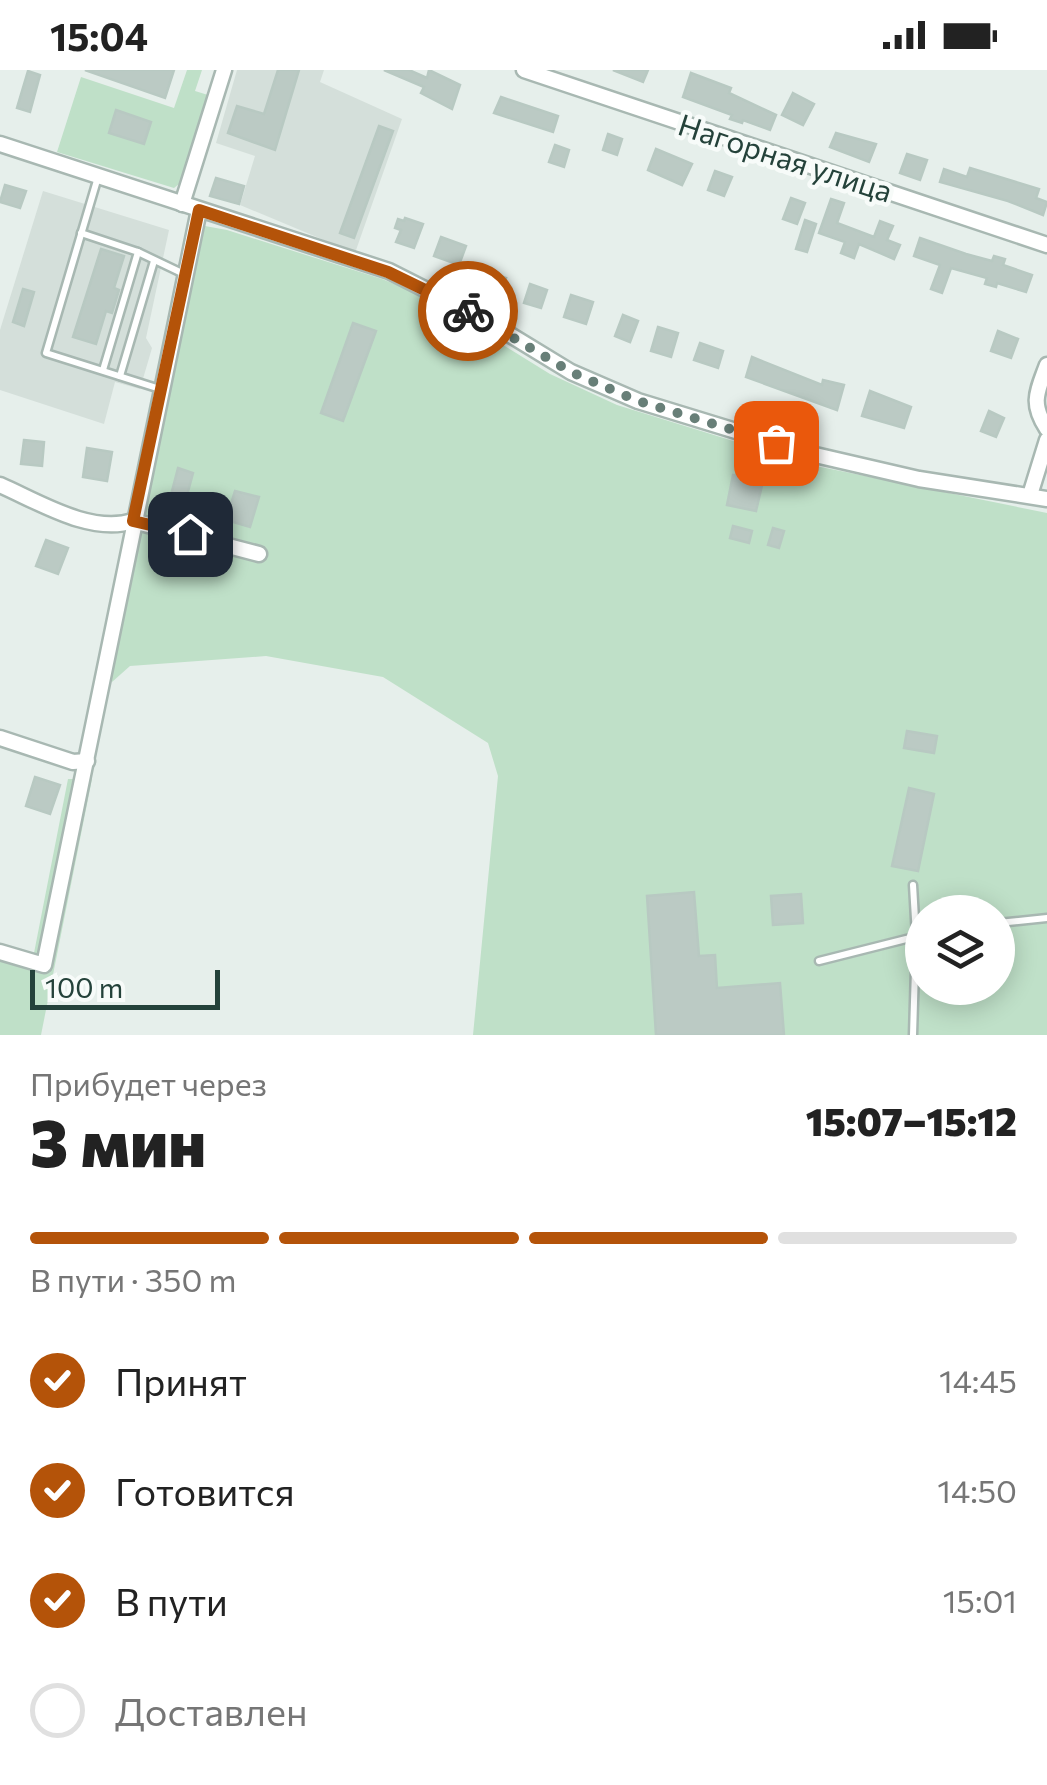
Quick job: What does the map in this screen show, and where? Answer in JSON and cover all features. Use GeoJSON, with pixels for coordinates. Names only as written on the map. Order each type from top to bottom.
{"type":"FeatureCollection","features":[{"type":"Feature","properties":{"kind":"street"},"geometry":{"type":"LineString","coordinates":[[182,204],[224,70]]}},
{"type":"Feature","properties":{"kind":"street","name":"Нагорная улица"},"geometry":{"type":"LineString","coordinates":[[524,70],[1047,245]]}},
{"type":"Feature","properties":{"kind":"street"},"geometry":{"type":"LineString","coordinates":[[0,144],[388,272],[484,319],[571,372],[638,401],[811,454],[919,479],[1047,499]]}},
{"type":"Feature","properties":{"kind":"street"},"geometry":{"type":"LineString","coordinates":[[0,952],[44,964],[199,210]]}},
{"type":"Feature","properties":{"kind":"street"},"geometry":{"type":"LineString","coordinates":[[1047,364],[1036,397],[1036,412],[1047,429]]}},
{"type":"Feature","properties":{"kind":"street"},"geometry":{"type":"LineString","coordinates":[[1030,495],[1047,440]]}},
{"type":"Feature","properties":{"kind":"street"},"geometry":{"type":"LineString","coordinates":[[0,484],[57,510],[113,528],[133,521],[259,554]]}},
{"type":"Feature","properties":{"kind":"street"},"geometry":{"type":"LineString","coordinates":[[0,738],[72,762],[87,761]]}},
{"type":"Feature","properties":{"kind":"lane"},"geometry":{"type":"LineString","coordinates":[[98,176],[46,353],[162,389]]}},
{"type":"Feature","properties":{"kind":"lane"},"geometry":{"type":"LineString","coordinates":[[81,233],[138,252],[184,274]]}},
{"type":"Feature","properties":{"kind":"lane"},"geometry":{"type":"LineString","coordinates":[[102,370],[138,252]]}},
{"type":"Feature","properties":{"kind":"lane"},"geometry":{"type":"LineString","coordinates":[[120,376],[154,261]]}},
{"type":"Feature","properties":{"kind":"lane"},"geometry":{"type":"LineString","coordinates":[[914,885],[915,895]]}},
{"type":"Feature","properties":{"kind":"lane"},"geometry":{"type":"LineString","coordinates":[[1015,921],[1047,918]]}},
{"type":"Feature","properties":{"kind":"lane"},"geometry":{"type":"LineString","coordinates":[[819,960],[905,940]]}},
{"type":"Feature","properties":{"kind":"lane"},"geometry":{"type":"LineString","coordinates":[[913,1035],[915,1005]]}},
{"type":"Feature","properties":{"kind":"shaded area"},"geometry":{"type":"Polygon","coordinates":[[[237,70],[324,70],[320,82],[402,119],[355,253],[240,205],[255,156],[216,143],[237,70]]]}},
{"type":"Feature","properties":{"kind":"shaded area"},"geometry":{"type":"Polygon","coordinates":[[[43,191],[169,230],[146,338],[152,348],[140,389],[115,382],[104,424],[0,390],[0,330],[43,191]]]}},
{"type":"Feature","properties":{"kind":"green space"},"geometry":{"type":"Polygon","coordinates":[[[187,70],[202,70],[195,91],[208,95],[179,184],[174,188],[57,152],[81,77],[174,108],[187,70]]]}},
{"type":"Feature","properties":{"kind":"green space"},"geometry":{"type":"Polygon","coordinates":[[[205,226],[382,279],[424,296],[550,374],[617,405],[811,465],[1047,513],[1047,1035],[473,1035],[498,776],[488,743],[383,677],[266,656],[130,666],[112,682],[111,658],[205,226]]]}},
{"type":"Feature","properties":{"kind":"green space"},"geometry":{"type":"Polygon","coordinates":[[[68,779],[92,779],[41,1035],[0,1035],[0,944],[34,953],[68,779]]]}},
{"type":"Feature","properties":{"kind":"building"},"geometry":{"type":"Polygon","coordinates":[[[85,70],[174,70],[165,98],[85,70]]]}},
{"type":"Feature","properties":{"kind":"building"},"geometry":{"type":"Polygon","coordinates":[[[278,70],[299,70],[275,150],[228,133],[237,106],[264,114],[278,70]]]}},
{"type":"Feature","properties":{"kind":"building"},"geometry":{"type":"Polygon","coordinates":[[[384,70],[409,70],[427,78],[429,70],[460,85],[452,109],[421,93],[424,87],[384,70]]]}},
{"type":"Feature","properties":{"kind":"building"},"geometry":{"type":"Polygon","coordinates":[[[613,70],[648,70],[643,82],[613,70]]]}},
{"type":"Feature","properties":{"kind":"building"},"geometry":{"type":"Polygon","coordinates":[[[28,71],[40,75],[30,112],[17,108],[28,71]]]}},
{"type":"Feature","properties":{"kind":"building"},"geometry":{"type":"Polygon","coordinates":[[[691,73],[731,88],[729,93],[776,115],[770,130],[730,119],[732,115],[683,97],[691,73]]]}},
{"type":"Feature","properties":{"kind":"building"},"geometry":{"type":"Polygon","coordinates":[[[793,93],[814,104],[803,125],[782,115],[793,93]]]}},
{"type":"Feature","properties":{"kind":"building"},"geometry":{"type":"Polygon","coordinates":[[[501,97],[558,116],[553,132],[494,113],[501,97]]]}},
{"type":"Feature","properties":{"kind":"building"},"geometry":{"type":"Polygon","coordinates":[[[116,110],[151,122],[144,144],[109,133],[116,110]]]}},
{"type":"Feature","properties":{"kind":"building"},"geometry":{"type":"Polygon","coordinates":[[[379,126],[393,131],[354,238],[340,233],[379,126]]]}},
{"type":"Feature","properties":{"kind":"building"},"geometry":{"type":"Polygon","coordinates":[[[836,133],[876,144],[869,162],[830,147],[836,133]]]}},
{"type":"Feature","properties":{"kind":"building"},"geometry":{"type":"Polygon","coordinates":[[[608,134],[622,139],[617,155],[603,150],[608,134]]]}},
{"type":"Feature","properties":{"kind":"building"},"geometry":{"type":"Polygon","coordinates":[[[555,145],[569,150],[564,167],[549,162],[555,145]]]}},
{"type":"Feature","properties":{"kind":"building"},"geometry":{"type":"Polygon","coordinates":[[[656,149],[692,164],[682,185],[648,170],[656,149]]]}},
{"type":"Feature","properties":{"kind":"building"},"geometry":{"type":"Polygon","coordinates":[[[907,154],[927,160],[920,180],[900,173],[907,154]]]}},
{"type":"Feature","properties":{"kind":"building"},"geometry":{"type":"Polygon","coordinates":[[[970,168],[1039,189],[1036,198],[1047,202],[1043,215],[940,182],[944,169],[967,177],[970,168]]]}},
{"type":"Feature","properties":{"kind":"building"},"geometry":{"type":"Polygon","coordinates":[[[715,171],[732,177],[724,196],[708,190],[715,171]]]}},
{"type":"Feature","properties":{"kind":"building"},"geometry":{"type":"Polygon","coordinates":[[[216,178],[244,186],[239,204],[210,196],[216,178]]]}},
{"type":"Feature","properties":{"kind":"building"},"geometry":{"type":"Polygon","coordinates":[[[5,185],[26,191],[20,208],[0,202],[5,185]]]}},
{"type":"Feature","properties":{"kind":"building"},"geometry":{"type":"Polygon","coordinates":[[[791,198],[805,203],[797,224],[783,219],[791,198]]]}},
{"type":"Feature","properties":{"kind":"building"},"geometry":{"type":"Polygon","coordinates":[[[831,199],[844,203],[837,223],[874,237],[880,221],[893,226],[887,240],[900,245],[894,259],[859,244],[854,258],[841,253],[845,242],[819,233],[831,199]]]}},
{"type":"Feature","properties":{"kind":"building"},"geometry":{"type":"Polygon","coordinates":[[[398,219],[423,224],[414,248],[396,242],[401,230],[395,228],[398,219]]]}},
{"type":"Feature","properties":{"kind":"building"},"geometry":{"type":"Polygon","coordinates":[[[805,220],[816,224],[807,252],[796,249],[805,220]]]}},
{"type":"Feature","properties":{"kind":"building"},"geometry":{"type":"Polygon","coordinates":[[[441,237],[466,246],[459,265],[434,256],[441,237]]]}},
{"type":"Feature","properties":{"kind":"building"},"geometry":{"type":"Polygon","coordinates":[[[920,238],[992,261],[994,256],[1005,259],[1003,265],[1032,275],[1026,292],[997,283],[996,287],[985,284],[987,278],[951,268],[942,293],[931,289],[940,265],[914,256],[920,238]]]}},
{"type":"Feature","properties":{"kind":"building"},"geometry":{"type":"Polygon","coordinates":[[[101,249],[124,256],[114,288],[119,290],[112,313],[106,311],[96,344],[73,337],[101,249]]]}},
{"type":"Feature","properties":{"kind":"building"},"geometry":{"type":"Polygon","coordinates":[[[482,270],[506,278],[499,296],[476,288],[482,270]]]}},
{"type":"Feature","properties":{"kind":"building"},"geometry":{"type":"Polygon","coordinates":[[[530,284],[547,290],[541,308],[524,303],[530,284]]]}},
{"type":"Feature","properties":{"kind":"building"},"geometry":{"type":"Polygon","coordinates":[[[23,289],[34,292],[24,326],[13,322],[23,289]]]}},
{"type":"Feature","properties":{"kind":"building"},"geometry":{"type":"Polygon","coordinates":[[[571,295],[593,302],[586,324],[564,317],[571,295]]]}},
{"type":"Feature","properties":{"kind":"building"},"geometry":{"type":"Polygon","coordinates":[[[623,315],[638,321],[630,342],[615,336],[623,315]]]}},
{"type":"Feature","properties":{"kind":"building"},"geometry":{"type":"Polygon","coordinates":[[[353,323],[376,331],[343,421],[321,413],[353,323]]]}},
{"type":"Feature","properties":{"kind":"building"},"geometry":{"type":"Polygon","coordinates":[[[658,327],[678,333],[671,357],[651,351],[658,327]]]}},
{"type":"Feature","properties":{"kind":"building"},"geometry":{"type":"Polygon","coordinates":[[[998,331],[1018,339],[1011,358],[991,351],[998,331]]]}},
{"type":"Feature","properties":{"kind":"building"},"geometry":{"type":"Polygon","coordinates":[[[700,343],[723,351],[718,368],[694,360],[700,343]]]}},
{"type":"Feature","properties":{"kind":"building"},"geometry":{"type":"Polygon","coordinates":[[[752,357],[822,385],[823,380],[844,385],[837,410],[746,377],[752,357]]]}},
{"type":"Feature","properties":{"kind":"building"},"geometry":{"type":"Polygon","coordinates":[[[870,391],[911,407],[904,428],[862,416],[870,391]]]}},
{"type":"Feature","properties":{"kind":"building"},"geometry":{"type":"Polygon","coordinates":[[[989,411],[1004,418],[996,437],[981,431],[989,411]]]}},
{"type":"Feature","properties":{"kind":"building"},"geometry":{"type":"Polygon","coordinates":[[[24,440],[44,442],[42,466],[21,464],[24,440]]]}},
{"type":"Feature","properties":{"kind":"building"},"geometry":{"type":"Polygon","coordinates":[[[87,448],[112,452],[107,481],[83,477],[87,448]]]}},
{"type":"Feature","properties":{"kind":"building"},"geometry":{"type":"Polygon","coordinates":[[[178,468],[193,473],[186,499],[171,495],[178,468]]]}},
{"type":"Feature","properties":{"kind":"building"},"geometry":{"type":"Polygon","coordinates":[[[733,475],[763,481],[756,511],[727,505],[733,475]]]}},
{"type":"Feature","properties":{"kind":"building"},"geometry":{"type":"Polygon","coordinates":[[[235,491],[259,497],[250,527],[226,520],[235,491]]]}},
{"type":"Feature","properties":{"kind":"building"},"geometry":{"type":"Polygon","coordinates":[[[733,526],[752,531],[749,543],[730,538],[733,526]]]}},
{"type":"Feature","properties":{"kind":"building"},"geometry":{"type":"Polygon","coordinates":[[[773,528],[784,531],[779,548],[768,545],[773,528]]]}},
{"type":"Feature","properties":{"kind":"building"},"geometry":{"type":"Polygon","coordinates":[[[46,540],[68,548],[58,574],[36,566],[46,540]]]}},
{"type":"Feature","properties":{"kind":"building"},"geometry":{"type":"Polygon","coordinates":[[[907,731],[937,736],[934,753],[904,748],[907,731]]]}},
{"type":"Feature","properties":{"kind":"building"},"geometry":{"type":"Polygon","coordinates":[[[35,777],[60,785],[50,814],[26,806],[35,777]]]}},
{"type":"Feature","properties":{"kind":"building"},"geometry":{"type":"Polygon","coordinates":[[[909,788],[934,794],[918,871],[892,866],[909,788]]]}},
{"type":"Feature","properties":{"kind":"building"},"geometry":{"type":"Polygon","coordinates":[[[694,892],[699,956],[715,955],[717,988],[780,983],[784,1035],[656,1035],[647,896],[694,892]]]}},
{"type":"Feature","properties":{"kind":"building"},"geometry":{"type":"Polygon","coordinates":[[[801,894],[803,923],[773,925],[771,896],[801,894]]]}},
{"type":"Feature","properties":{"kind":"way so far"},"geometry":{"type":"LineString","coordinates":[[468,311],[571,372],[638,401],[776,443]]}},
{"type":"Feature","properties":{"kind":"route"},"geometry":{"type":"LineString","coordinates":[[190,534],[133,521],[199,210],[388,272],[468,311]]}}]}
